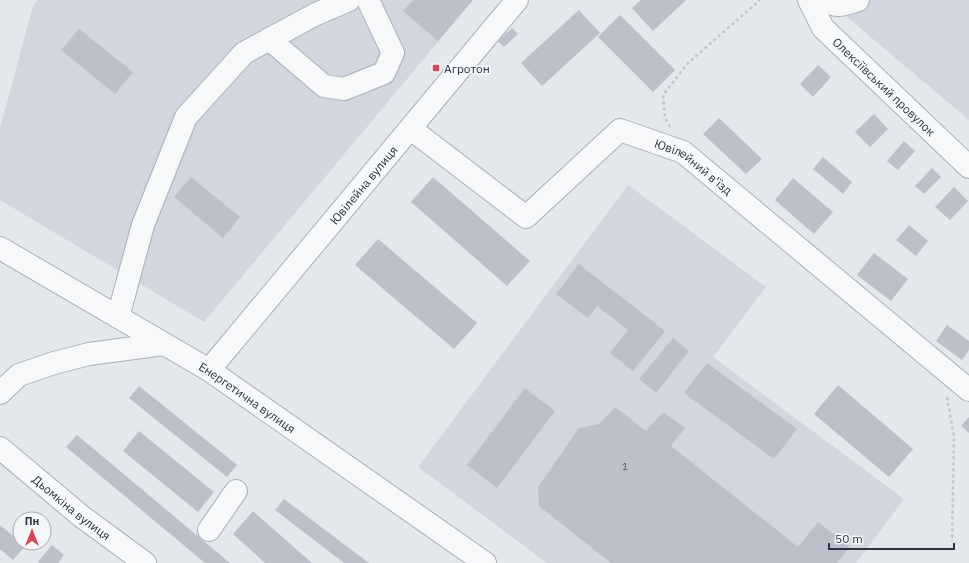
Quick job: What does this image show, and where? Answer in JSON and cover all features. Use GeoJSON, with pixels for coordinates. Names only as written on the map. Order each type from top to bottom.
{"type":"FeatureCollection","features":[{"type":"Feature","properties":{"kind":"street"},"geometry":{"type":"LineString","coordinates":[[118,317],[143,225],[186,117],[244,53],[316,14],[349,0]]}},
{"type":"Feature","properties":{"kind":"street"},"geometry":{"type":"LineString","coordinates":[[269,40],[324,86],[344,89],[384,73],[393,53],[368,0]]}},
{"type":"Feature","properties":{"kind":"street","name":"Ювілейна вулиця"},"geometry":{"type":"LineString","coordinates":[[209,370],[518,0]]}},
{"type":"Feature","properties":{"kind":"street","name":"Олексіївський провулок"},"geometry":{"type":"LineString","coordinates":[[809,0],[823,28],[969,167]]}},
{"type":"Feature","properties":{"kind":"street"},"geometry":{"type":"LineString","coordinates":[[825,0],[829,4],[842,6],[858,0]]}},
{"type":"Feature","properties":{"kind":"street","name":"Ювілейний в'їзд"},"geometry":{"type":"LineString","coordinates":[[410,129],[526,217],[620,130],[683,152],[969,390]]}},
{"type":"Feature","properties":{"kind":"street","name":"Енергетична вулиця"},"geometry":{"type":"LineString","coordinates":[[0,248],[209,370],[485,563]]}},
{"type":"Feature","properties":{"kind":"street"},"geometry":{"type":"LineString","coordinates":[[0,392],[19,375],[54,363],[89,354],[164,344]]}},
{"type":"Feature","properties":{"kind":"street","name":"Дьомкіна вулиця"},"geometry":{"type":"LineString","coordinates":[[0,448],[80,516],[145,563]]}},
{"type":"Feature","properties":{"kind":"street"},"geometry":{"type":"LineString","coordinates":[[209,530],[236,491]]}},
{"type":"Feature","properties":{"kind":"path"},"geometry":{"type":"LineString","coordinates":[[683,152],[665,118],[663,95],[688,63],[760,0]]}},
{"type":"Feature","properties":{"kind":"path"},"geometry":{"type":"LineString","coordinates":[[946,395],[954,437],[952,541]]}},
{"type":"Feature","properties":{"kind":"shaded area"},"geometry":{"type":"Polygon","coordinates":[[[38,0],[473,0],[204,322],[0,200],[0,128],[33,6],[38,0]]]}},
{"type":"Feature","properties":{"kind":"shaded area"},"geometry":{"type":"Polygon","coordinates":[[[858,0],[969,0],[969,120],[841,12],[858,0]]]}},
{"type":"Feature","properties":{"kind":"shaded area"},"geometry":{"type":"Polygon","coordinates":[[[628,185],[766,287],[713,357],[904,499],[856,563],[547,563],[418,467],[628,185]]]}},
{"type":"Feature","properties":{"kind":"building"},"geometry":{"type":"Polygon","coordinates":[[[413,0],[473,0],[438,41],[403,11],[413,0]]]}},
{"type":"Feature","properties":{"kind":"building"},"geometry":{"type":"Polygon","coordinates":[[[641,0],[686,0],[653,31],[632,8],[641,0]]]}},
{"type":"Feature","properties":{"kind":"building"},"geometry":{"type":"Polygon","coordinates":[[[579,10],[600,33],[542,86],[521,63],[579,10]]]}},
{"type":"Feature","properties":{"kind":"building"},"geometry":{"type":"Polygon","coordinates":[[[620,15],[675,70],[653,92],[598,37],[620,15]]]}},
{"type":"Feature","properties":{"kind":"building"},"geometry":{"type":"Polygon","coordinates":[[[512,28],[518,34],[504,47],[498,41],[512,28]]]}},
{"type":"Feature","properties":{"kind":"building"},"geometry":{"type":"Polygon","coordinates":[[[79,29],[133,72],[115,94],[61,50],[79,29]]]}},
{"type":"Feature","properties":{"kind":"building"},"geometry":{"type":"Polygon","coordinates":[[[818,65],[831,77],[813,97],[800,84],[818,65]]]}},
{"type":"Feature","properties":{"kind":"building"},"geometry":{"type":"Polygon","coordinates":[[[874,114],[888,129],[870,147],[855,132],[874,114]]]}},
{"type":"Feature","properties":{"kind":"building"},"geometry":{"type":"Polygon","coordinates":[[[719,118],[762,159],[746,174],[703,134],[719,118]]]}},
{"type":"Feature","properties":{"kind":"building"},"geometry":{"type":"Polygon","coordinates":[[[904,141],[915,151],[898,170],[887,161],[904,141]]]}},
{"type":"Feature","properties":{"kind":"building"},"geometry":{"type":"Polygon","coordinates":[[[823,157],[852,182],[843,194],[813,169],[823,157]]]}},
{"type":"Feature","properties":{"kind":"building"},"geometry":{"type":"Polygon","coordinates":[[[932,168],[941,177],[924,194],[915,186],[932,168]]]}},
{"type":"Feature","properties":{"kind":"building"},"geometry":{"type":"Polygon","coordinates":[[[191,177],[240,217],[223,238],[174,197],[191,177]]]}},
{"type":"Feature","properties":{"kind":"building"},"geometry":{"type":"Polygon","coordinates":[[[433,177],[530,261],[507,286],[411,202],[433,177]]]}},
{"type":"Feature","properties":{"kind":"building"},"geometry":{"type":"Polygon","coordinates":[[[793,178],[833,212],[814,234],[775,200],[793,178]]]}},
{"type":"Feature","properties":{"kind":"building"},"geometry":{"type":"Polygon","coordinates":[[[954,187],[968,201],[950,220],[935,207],[954,187]]]}},
{"type":"Feature","properties":{"kind":"building"},"geometry":{"type":"Polygon","coordinates":[[[909,225],[928,241],[916,256],[896,240],[909,225]]]}},
{"type":"Feature","properties":{"kind":"building"},"geometry":{"type":"Polygon","coordinates":[[[378,239],[477,323],[454,349],[355,265],[378,239]]]}},
{"type":"Feature","properties":{"kind":"building"},"geometry":{"type":"Polygon","coordinates":[[[874,253],[908,279],[891,301],[857,275],[874,253]]]}},
{"type":"Feature","properties":{"kind":"building"},"geometry":{"type":"Polygon","coordinates":[[[579,264],[665,331],[633,371],[610,353],[628,330],[597,306],[588,318],[556,294],[579,264]]]}},
{"type":"Feature","properties":{"kind":"building"},"geometry":{"type":"Polygon","coordinates":[[[947,325],[969,341],[969,350],[962,360],[936,341],[947,325]]]}},
{"type":"Feature","properties":{"kind":"building"},"geometry":{"type":"Polygon","coordinates":[[[673,338],[689,351],[656,393],[639,379],[673,338]]]}},
{"type":"Feature","properties":{"kind":"building"},"geometry":{"type":"Polygon","coordinates":[[[707,363],[797,429],[774,459],[684,393],[707,363]]]}},
{"type":"Feature","properties":{"kind":"building"},"geometry":{"type":"Polygon","coordinates":[[[838,385],[913,449],[889,477],[814,414],[838,385]]]}},
{"type":"Feature","properties":{"kind":"building"},"geometry":{"type":"Polygon","coordinates":[[[139,386],[237,465],[227,477],[129,398],[139,386]]]}},
{"type":"Feature","properties":{"kind":"building"},"geometry":{"type":"Polygon","coordinates":[[[525,388],[555,411],[497,488],[467,465],[525,388]]]}},
{"type":"Feature","properties":{"kind":"building"},"geometry":{"type":"Polygon","coordinates":[[[615,407],[646,431],[663,412],[685,428],[671,446],[798,547],[818,522],[850,547],[837,563],[611,563],[539,506],[538,487],[579,428],[599,424],[615,407]]]}},
{"type":"Feature","properties":{"kind":"building"},"geometry":{"type":"Polygon","coordinates":[[[969,417],[969,433],[961,426],[969,417]]]}},
{"type":"Feature","properties":{"kind":"building"},"geometry":{"type":"Polygon","coordinates":[[[139,431],[214,492],[198,512],[123,451],[139,431]]]}},
{"type":"Feature","properties":{"kind":"building"},"geometry":{"type":"Polygon","coordinates":[[[77,435],[230,563],[205,563],[66,447],[77,435]]]}},
{"type":"Feature","properties":{"kind":"building"},"geometry":{"type":"Polygon","coordinates":[[[284,499],[369,563],[344,563],[275,510],[284,499]]]}},
{"type":"Feature","properties":{"kind":"building"},"geometry":{"type":"Polygon","coordinates":[[[253,511],[312,563],[265,563],[233,534],[253,511]]]}},
{"type":"Feature","properties":{"kind":"building"},"geometry":{"type":"Polygon","coordinates":[[[0,525],[12,535],[12,551],[21,551],[13,560],[0,549],[0,525]]]}},
{"type":"Feature","properties":{"kind":"building"},"geometry":{"type":"Polygon","coordinates":[[[52,545],[64,555],[58,563],[38,562],[47,551],[52,551],[52,545]]]}},
{"type":"Feature","properties":{"kind":"place","name":"Агротон"},"geometry":{"type":"Point","coordinates":[436,68]}}]}
